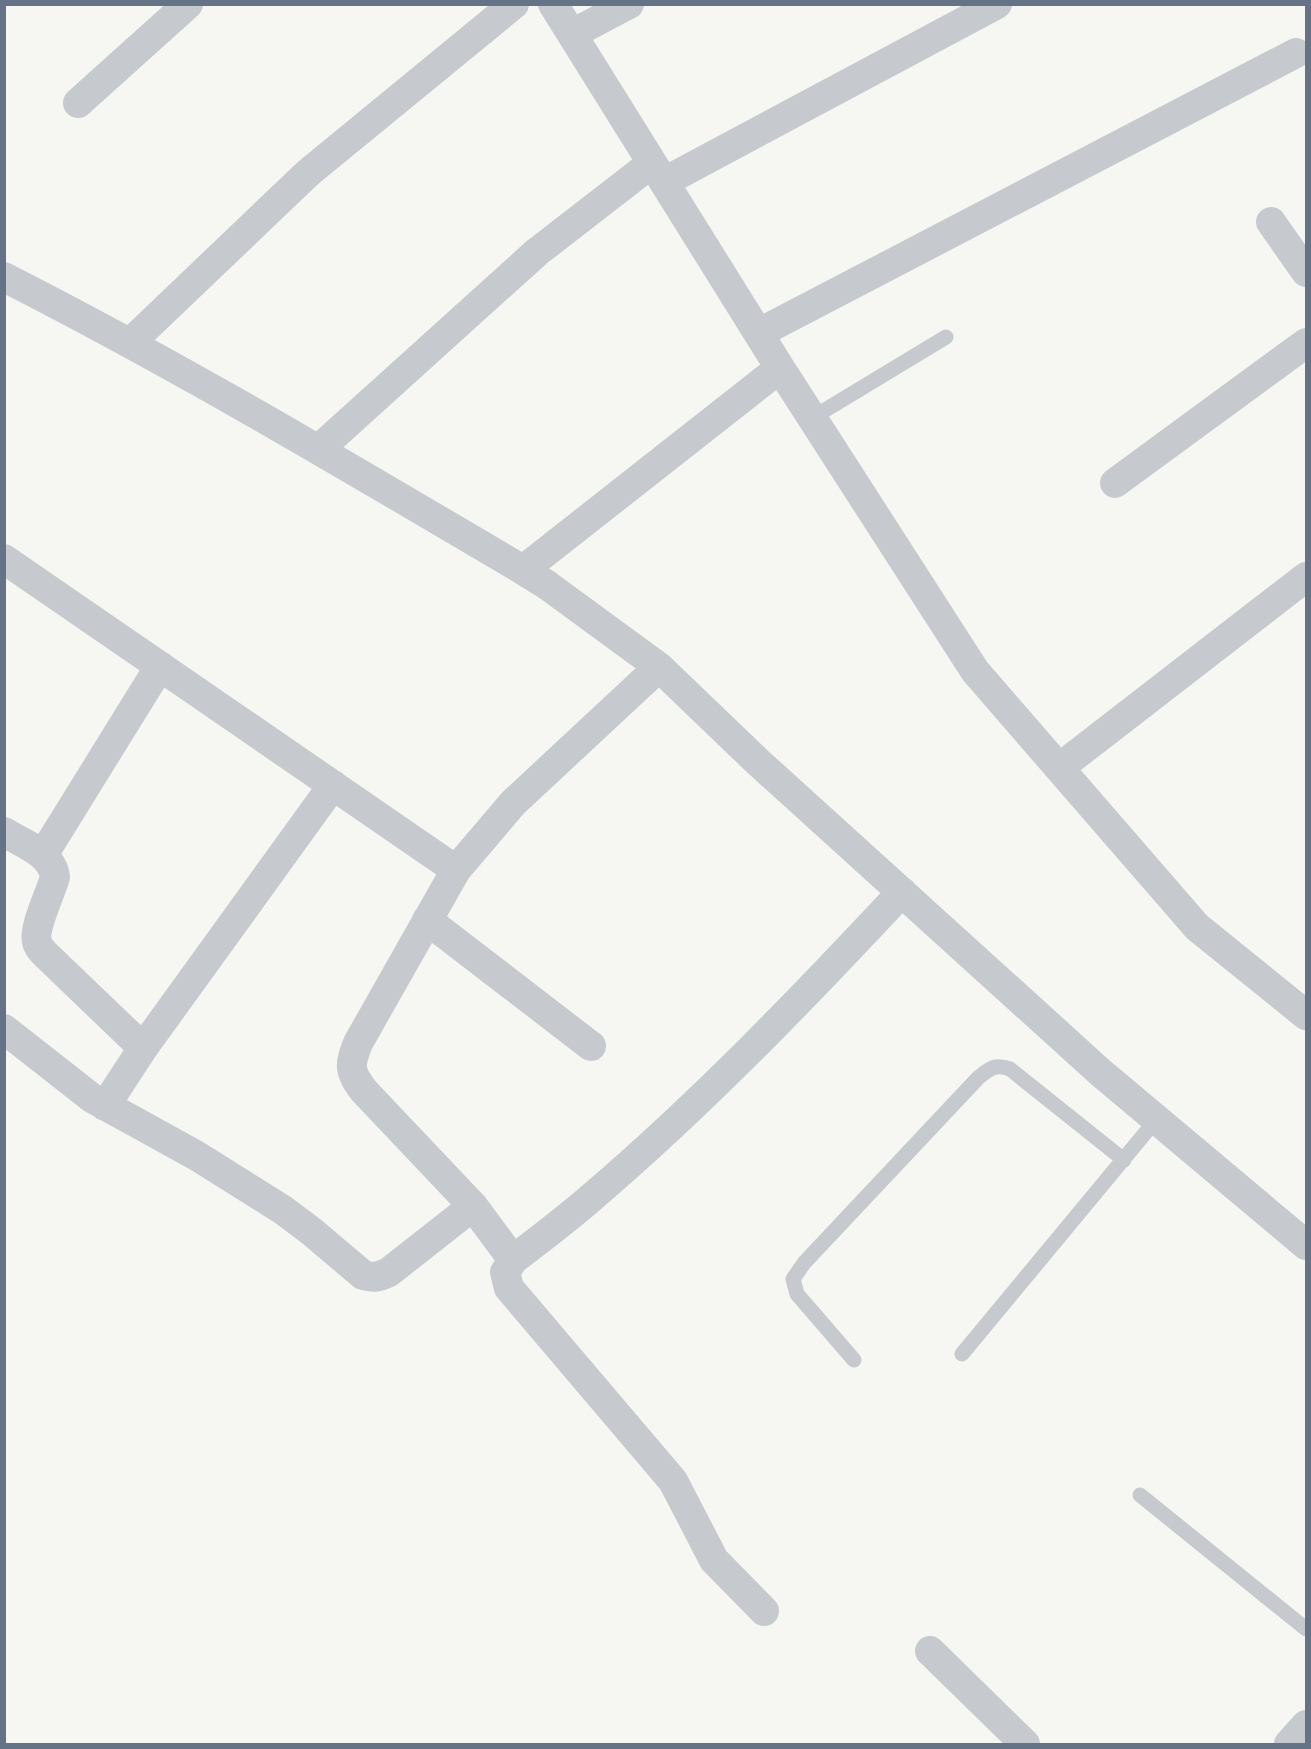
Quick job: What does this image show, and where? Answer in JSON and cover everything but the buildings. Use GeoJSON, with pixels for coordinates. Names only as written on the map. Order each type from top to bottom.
{"type":"FeatureCollection","features":[{"type":"Feature","properties":{"kind":"street"},"geometry":{"type":"LineString","coordinates":[[78,103],[188,4]]}},
{"type":"Feature","properties":{"kind":"street"},"geometry":{"type":"LineString","coordinates":[[130,343],[308,173],[514,4]]}},
{"type":"Feature","properties":{"kind":"street"},"geometry":{"type":"LineString","coordinates":[[553,4],[780,368],[975,671],[1197,927],[1306,1016]]}},
{"type":"Feature","properties":{"kind":"street"},"geometry":{"type":"LineString","coordinates":[[572,34],[629,4]]}},
{"type":"Feature","properties":{"kind":"street"},"geometry":{"type":"LineString","coordinates":[[319,449],[537,252],[658,172],[997,4]]}},
{"type":"Feature","properties":{"kind":"street"},"geometry":{"type":"LineString","coordinates":[[759,333],[1296,53]]}},
{"type":"Feature","properties":{"kind":"street"},"geometry":{"type":"LineString","coordinates":[[1270,222],[1306,272]]}},
{"type":"Feature","properties":{"kind":"street"},"geometry":{"type":"LineString","coordinates":[[4,277],[130,343],[319,449],[523,570],[659,667],[758,762],[1100,1072],[1306,1245]]}},
{"type":"Feature","properties":{"kind":"street"},"geometry":{"type":"LineString","coordinates":[[1115,483],[1306,343]]}},
{"type":"Feature","properties":{"kind":"street"},"geometry":{"type":"LineString","coordinates":[[523,570],[780,368]]}},
{"type":"Feature","properties":{"kind":"street"},"geometry":{"type":"LineString","coordinates":[[4,559],[456,870]]}},
{"type":"Feature","properties":{"kind":"street"},"geometry":{"type":"LineString","coordinates":[[1059,768],[1306,577]]}},
{"type":"Feature","properties":{"kind":"street"},"geometry":{"type":"LineString","coordinates":[[43,855],[160,666]]}},
{"type":"Feature","properties":{"kind":"street"},"geometry":{"type":"LineString","coordinates":[[513,1260],[473,1206],[364,1091],[351,1068],[358,1043],[456,870],[513,803],[659,667]]}},
{"type":"Feature","properties":{"kind":"street"},"geometry":{"type":"LineString","coordinates":[[105,1106],[143,1048],[333,785]]}},
{"type":"Feature","properties":{"kind":"street"},"geometry":{"type":"LineString","coordinates":[[4,832],[43,855],[54,868],[55,877],[36,940],[39,946],[143,1048]]}},
{"type":"Feature","properties":{"kind":"street"},"geometry":{"type":"LineString","coordinates":[[764,1611],[714,1560],[673,1481],[509,1288],[505,1272],[513,1260],[592,1197],[727,1072],[809,992],[902,892]]}},
{"type":"Feature","properties":{"kind":"street"},"geometry":{"type":"LineString","coordinates":[[427,920],[591,1046]]}},
{"type":"Feature","properties":{"kind":"street"},"geometry":{"type":"LineString","coordinates":[[4,1029],[74,1086],[105,1106],[197,1156],[283,1210],[363,1275],[372,1278],[388,1272],[473,1206]]}},
{"type":"Feature","properties":{"kind":"street"},"geometry":{"type":"LineString","coordinates":[[930,1651],[1025,1744]]}},
{"type":"Feature","properties":{"kind":"street"},"geometry":{"type":"LineString","coordinates":[[1289,1744],[1306,1725]]}},
{"type":"Feature","properties":{"kind":"lane"},"geometry":{"type":"LineString","coordinates":[[812,418],[946,337]]}},
{"type":"Feature","properties":{"kind":"lane"},"geometry":{"type":"LineString","coordinates":[[854,1360],[796,1294],[793,1279],[804,1263],[978,1078],[991,1068],[1001,1065],[1010,1069],[1124,1160]]}},
{"type":"Feature","properties":{"kind":"lane"},"geometry":{"type":"LineString","coordinates":[[962,1354],[1156,1120]]}},
{"type":"Feature","properties":{"kind":"lane"},"geometry":{"type":"LineString","coordinates":[[1140,1495],[1306,1629]]}}]}
